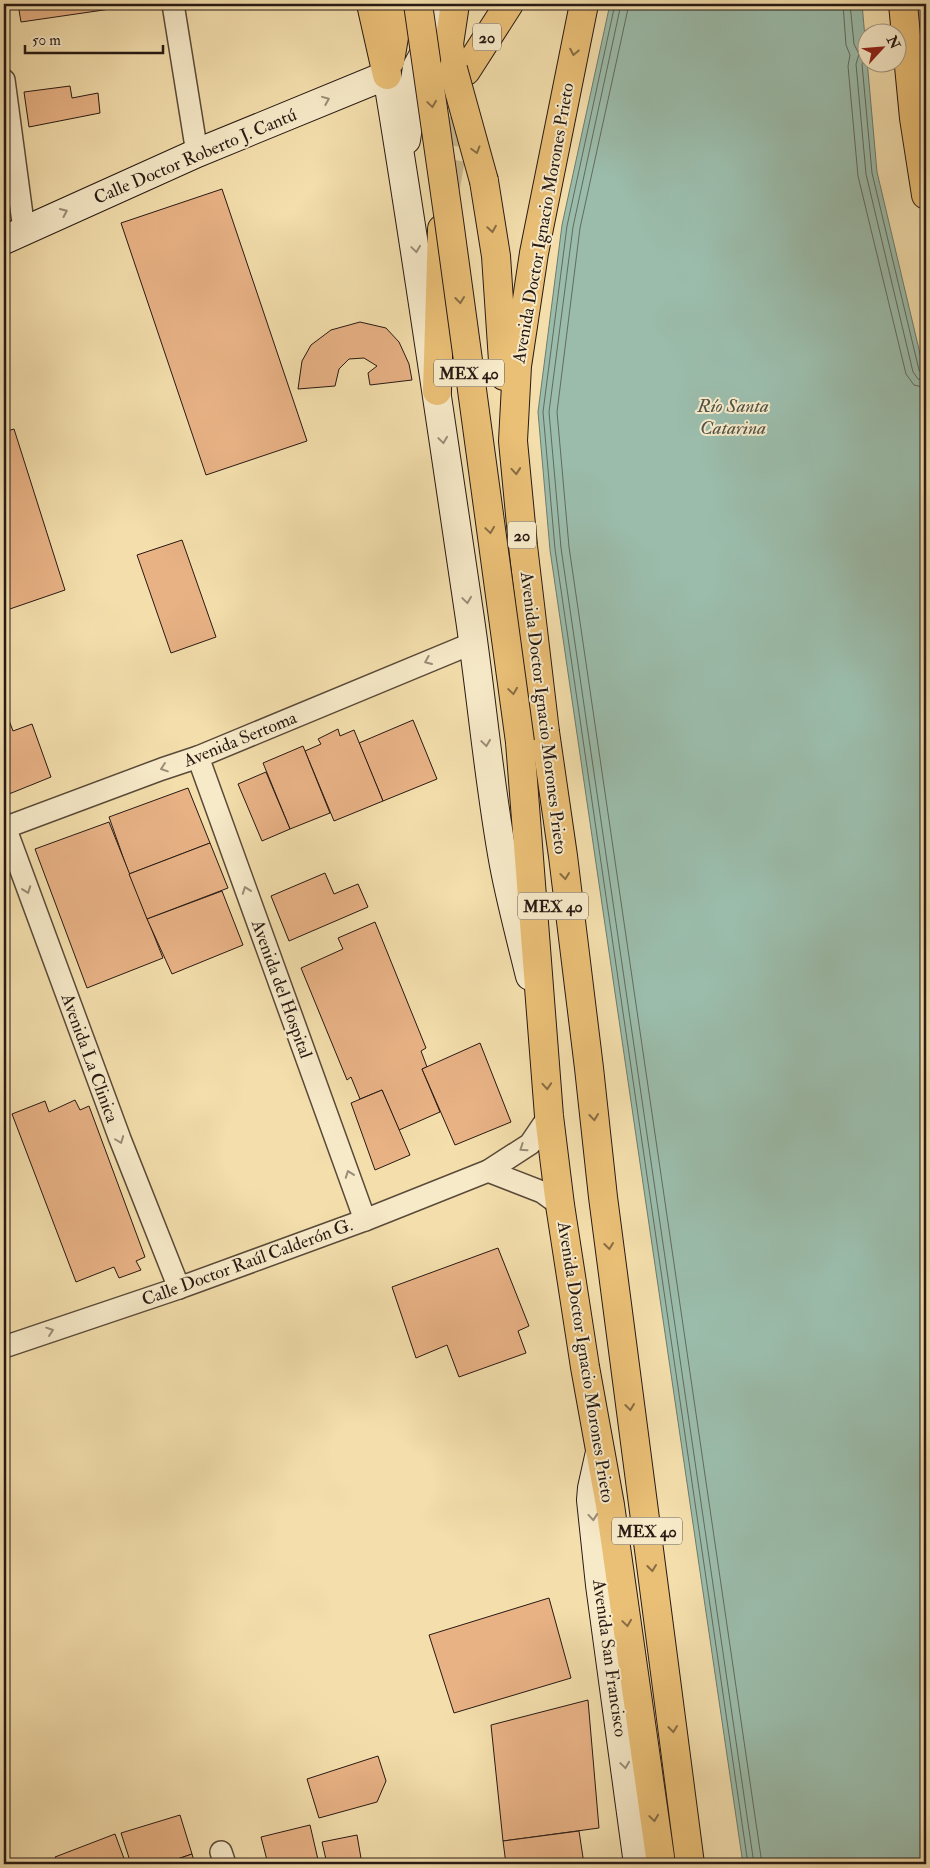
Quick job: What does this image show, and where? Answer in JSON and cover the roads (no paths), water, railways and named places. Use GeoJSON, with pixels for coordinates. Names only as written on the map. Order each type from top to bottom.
{"type":"FeatureCollection","features":[{"type":"Feature","properties":{"kind":"highway"},"geometry":{"type":"LineString","coordinates":[[371,4],[387,75]]}},
{"type":"Feature","properties":{"kind":"highway"},"geometry":{"type":"LineString","coordinates":[[387,75],[396,24],[392,4]]}},
{"type":"Feature","properties":{"kind":"highway","name":"MEX 40"},"geometry":{"type":"LineString","coordinates":[[418,4],[520,742]]}},
{"type":"Feature","properties":{"kind":"highway"},"geometry":{"type":"LineString","coordinates":[[455,4],[449,44],[460,70],[484,181],[496,256],[505,400],[513,441]]}},
{"type":"Feature","properties":{"kind":"highway","name":"20"},"geometry":{"type":"LineString","coordinates":[[460,70],[509,4]]}},
{"type":"Feature","properties":{"kind":"highway","name":"Avenida Doctor Ignacio Morones Prieto"},"geometry":{"type":"LineString","coordinates":[[584,4],[534,254],[517,366],[513,441],[523,546],[545,732],[563,856],[604,1207],[690,1864]]}},
{"type":"Feature","properties":{"kind":"highway"},"geometry":{"type":"LineString","coordinates":[[904,10],[926,70]]}},
{"type":"Feature","properties":{"kind":"highway"},"geometry":{"type":"LineString","coordinates":[[904,10],[914,118],[926,195]]}},
{"type":"Feature","properties":{"kind":"highway"},"geometry":{"type":"LineString","coordinates":[[436,392],[443,205]]}},
{"type":"Feature","properties":{"kind":"highway","name":"Avenida Doctor Ignacio Morones Prieto"},"geometry":{"type":"LineString","coordinates":[[520,742],[549,1116],[560,1205],[610,1505],[642,1863]]}},
{"type":"Feature","properties":{"kind":"highway","name":"Avenida Doctor Ignacio Morones Prieto"},"geometry":{"type":"LineString","coordinates":[[520,742],[570,1000],[589,1068]]}},
{"type":"Feature","properties":{"kind":"street"},"geometry":{"type":"LineString","coordinates":[[173,4],[197,153]]}},
{"type":"Feature","properties":{"kind":"street"},"geometry":{"type":"LineString","coordinates":[[402,165],[417,67],[451,4]]}},
{"type":"Feature","properties":{"kind":"street"},"geometry":{"type":"LineString","coordinates":[[387,75],[473,642],[504,866],[544,1037]]}},
{"type":"Feature","properties":{"kind":"street","name":"Calle Doctor Roberto J. Cantú"},"geometry":{"type":"LineString","coordinates":[[14,235],[197,153],[387,75]]}},
{"type":"Feature","properties":{"kind":"street"},"geometry":{"type":"LineString","coordinates":[[4,80],[14,235]]}},
{"type":"Feature","properties":{"kind":"street","name":"Avenida Sertoma"},"geometry":{"type":"LineString","coordinates":[[4,827],[198,757],[473,642]]}},
{"type":"Feature","properties":{"kind":"street","name":"Avenida del Hospital"},"geometry":{"type":"LineString","coordinates":[[198,757],[366,1220]]}},
{"type":"Feature","properties":{"kind":"street","name":"Avenida La Clinica"},"geometry":{"type":"LineString","coordinates":[[4,827],[120,1139],[179,1288]]}},
{"type":"Feature","properties":{"kind":"street","name":"Calle Doctor Raúl Calderón G."},"geometry":{"type":"LineString","coordinates":[[4,1347],[179,1288],[366,1220],[488,1171],[530,1144],[549,1116]]}},
{"type":"Feature","properties":{"kind":"street"},"geometry":{"type":"LineString","coordinates":[[488,1171],[542,1192],[560,1205]]}},
{"type":"Feature","properties":{"kind":"street","name":"Avenida San Francisco"},"geometry":{"type":"LineString","coordinates":[[600,1452],[592,1488],[593,1522],[642,1863]]}},
{"type":"Feature","properties":{"kind":"water","name":"Río Santa Catarina"},"geometry":{"type":"Polygon","coordinates":[[[610,4],[862,4],[864,22],[858,22],[858,72],[868,72],[877,172],[926,379],[926,1864],[743,1864],[550,550],[538,412],[562,225],[610,4]]]}},
{"type":"Feature","properties":{"kind":"tunnel"},"geometry":{"type":"LineString","coordinates":[[446,187],[462,94]]}}]}
